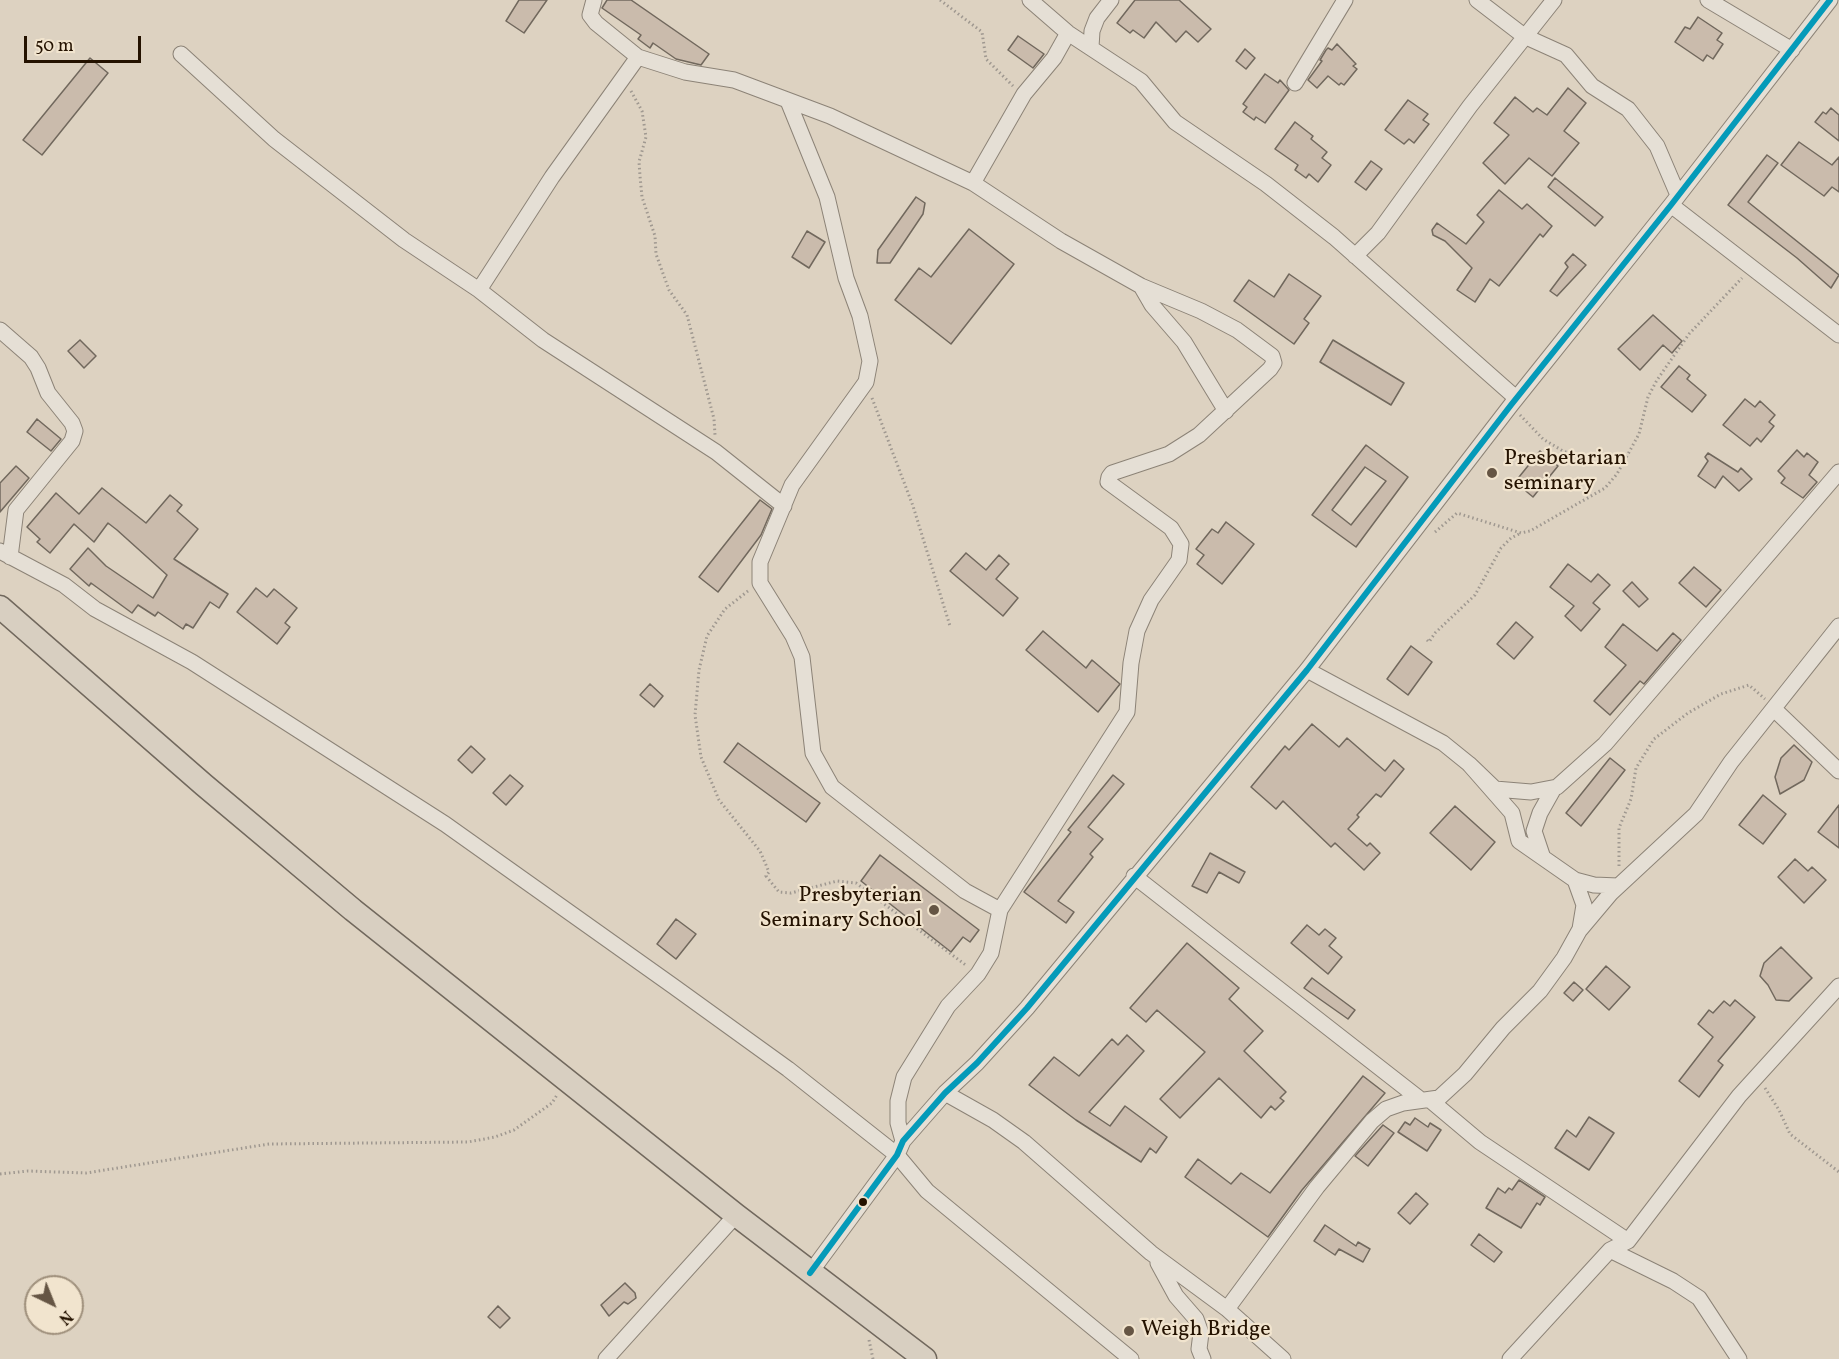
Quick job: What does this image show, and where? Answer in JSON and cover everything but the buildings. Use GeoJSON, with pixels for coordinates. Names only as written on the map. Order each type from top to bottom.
{"type":"FeatureCollection","features":[{"type":"Feature","properties":{"kind":"highway"},"geometry":{"type":"LineString","coordinates":[[0,607],[309,873],[736,1215],[926,1359]]}},
{"type":"Feature","properties":{"kind":"street"},"geometry":{"type":"LineString","coordinates":[[594,0],[590,15],[596,23],[638,57],[686,72],[734,80],[830,116],[973,183],[1061,241],[1141,286],[1202,311],[1237,330],[1272,356],[1274,363],[1199,435],[1169,454],[1112,473],[1109,477],[1108,482],[1171,528],[1181,544],[1179,560],[1151,600],[1137,631],[1131,663],[1127,712],[1000,910],[991,953],[978,974],[948,1006],[904,1077],[898,1101],[900,1148]]}},
{"type":"Feature","properties":{"kind":"street"},"geometry":{"type":"LineString","coordinates":[[1030,0],[1068,33],[1141,81],[1175,122],[1266,184],[1355,256],[1513,401]]}},
{"type":"Feature","properties":{"kind":"street"},"geometry":{"type":"LineString","coordinates":[[1091,46],[1092,31],[1097,18],[1111,0]]}},
{"type":"Feature","properties":{"kind":"street"},"geometry":{"type":"LineString","coordinates":[[1295,83],[1345,0]]}},
{"type":"Feature","properties":{"kind":"street"},"geometry":{"type":"LineString","coordinates":[[1477,0],[1524,36],[1566,55],[1592,86],[1638,118],[1657,146],[1675,200],[1752,268],[1836,326]]}},
{"type":"Feature","properties":{"kind":"street"},"geometry":{"type":"LineString","coordinates":[[1355,256],[1394,211],[1524,36],[1554,0]]}},
{"type":"Feature","properties":{"kind":"street"},"geometry":{"type":"LineString","coordinates":[[1708,0],[1792,50]]}},
{"type":"Feature","properties":{"kind":"street"},"geometry":{"type":"LineString","coordinates":[[810,1273],[900,1148],[945,1093],[977,1063],[1027,1008],[1134,876],[1307,670],[1513,401],[1675,200],[1830,0]]}},
{"type":"Feature","properties":{"kind":"street"},"geometry":{"type":"LineString","coordinates":[[973,183],[1024,94],[1054,58],[1068,33]]}},
{"type":"Feature","properties":{"kind":"street"},"geometry":{"type":"LineString","coordinates":[[181,54],[308,168],[404,240],[479,290],[543,340],[716,452],[784,506]]}},
{"type":"Feature","properties":{"kind":"street"},"geometry":{"type":"LineString","coordinates":[[479,290],[552,177],[638,57]]}},
{"type":"Feature","properties":{"kind":"street"},"geometry":{"type":"LineString","coordinates":[[788,101],[824,187],[846,278],[860,316],[870,361],[866,382],[798,476],[760,562],[760,583],[793,636],[802,657],[813,753],[832,787],[965,891],[1000,910]]}},
{"type":"Feature","properties":{"kind":"street"},"geometry":{"type":"LineString","coordinates":[[1141,286],[1152,305],[1184,342],[1226,411]]}},
{"type":"Feature","properties":{"kind":"street"},"geometry":{"type":"LineString","coordinates":[[0,330],[31,357],[48,393],[75,430],[72,441],[16,510],[5,554],[64,585],[95,609],[192,663],[445,824],[900,1148],[927,1191],[1131,1359]]}},
{"type":"Feature","properties":{"kind":"street"},"geometry":{"type":"LineString","coordinates":[[1542,855],[1534,831],[1540,813],[1554,788],[1605,744],[1839,472]]}},
{"type":"Feature","properties":{"kind":"street"},"geometry":{"type":"LineString","coordinates":[[1227,1309],[1310,1195],[1356,1138],[1386,1109],[1445,1093],[1465,1074],[1503,1028],[1540,991],[1580,932],[1618,886],[1696,814],[1731,762],[1839,626]]}},
{"type":"Feature","properties":{"kind":"street"},"geometry":{"type":"LineString","coordinates":[[1307,670],[1443,743],[1495,789],[1531,792],[1554,788]]}},
{"type":"Feature","properties":{"kind":"street"},"geometry":{"type":"LineString","coordinates":[[1774,709],[1839,771]]}},
{"type":"Feature","properties":{"kind":"street"},"geometry":{"type":"LineString","coordinates":[[1468,764],[1512,813],[1519,841],[1575,880],[1594,885],[1618,886]]}},
{"type":"Feature","properties":{"kind":"street"},"geometry":{"type":"LineString","coordinates":[[1134,876],[1480,1142],[1628,1241]]}},
{"type":"Feature","properties":{"kind":"street"},"geometry":{"type":"LineString","coordinates":[[1575,880],[1584,905],[1580,932]]}},
{"type":"Feature","properties":{"kind":"street"},"geometry":{"type":"LineString","coordinates":[[1510,1359],[1610,1250],[1628,1241],[1699,1146],[1839,986]]}},
{"type":"Feature","properties":{"kind":"street"},"geometry":{"type":"LineString","coordinates":[[945,1093],[1024,1142],[1151,1253],[1227,1309],[1283,1359]]}},
{"type":"Feature","properties":{"kind":"street"},"geometry":{"type":"LineString","coordinates":[[606,1359],[736,1215]]}},
{"type":"Feature","properties":{"kind":"street"},"geometry":{"type":"LineString","coordinates":[[1610,1250],[1673,1281],[1699,1298],[1738,1359]]}},
{"type":"Feature","properties":{"kind":"street"},"geometry":{"type":"LineString","coordinates":[[1151,1253],[1176,1296],[1196,1318],[1201,1333],[1199,1348],[1203,1359]]}},
{"type":"Feature","properties":{"kind":"path"},"geometry":{"type":"LineString","coordinates":[[940,0],[982,32],[986,59],[1024,94]]}},
{"type":"Feature","properties":{"kind":"path"},"geometry":{"type":"LineString","coordinates":[[623,80],[638,100],[642,111],[646,137],[639,162],[642,197],[650,218],[661,271],[669,290],[687,315],[714,419],[716,452]]}},
{"type":"Feature","properties":{"kind":"path"},"geometry":{"type":"LineString","coordinates":[[1427,640],[1429,642],[1435,633],[1474,595],[1502,548],[1511,538],[1530,531],[1605,488],[1626,459],[1639,434],[1648,397],[1657,380],[1704,315],[1752,268]]}},
{"type":"Feature","properties":{"kind":"path"},"geometry":{"type":"LineString","coordinates":[[866,382],[913,506],[950,626]]}},
{"type":"Feature","properties":{"kind":"path"},"geometry":{"type":"LineString","coordinates":[[1513,401],[1543,439],[1563,451],[1575,455],[1602,455],[1626,459]]}},
{"type":"Feature","properties":{"kind":"path"},"geometry":{"type":"LineString","coordinates":[[1408,538],[1432,534],[1457,513],[1521,533]]}},
{"type":"Feature","properties":{"kind":"path"},"geometry":{"type":"LineString","coordinates":[[760,583],[724,609],[707,636],[699,670],[695,715],[699,746],[719,800],[760,851],[770,872],[766,876],[779,892],[792,893],[837,881],[856,883],[978,974]]}},
{"type":"Feature","properties":{"kind":"path"},"geometry":{"type":"LineString","coordinates":[[1618,886],[1619,828],[1631,799],[1636,768],[1654,739],[1688,713],[1721,694],[1749,685],[1774,709]]}},
{"type":"Feature","properties":{"kind":"path"},"geometry":{"type":"LineString","coordinates":[[1757,1077],[1779,1110],[1790,1134],[1839,1172]]}},
{"type":"Feature","properties":{"kind":"path"},"geometry":{"type":"LineString","coordinates":[[0,1174],[28,1171],[86,1173],[270,1144],[468,1142],[495,1137],[514,1130],[552,1103],[566,1081]]}},
{"type":"Feature","properties":{"kind":"transit line"},"geometry":{"type":"LineString","coordinates":[[810,1273],[897,1155],[903,1141],[945,1093],[977,1063],[1027,1008],[1307,670],[1511,405],[1671,205],[1830,0]]}},
{"type":"Feature","properties":{"kind":"place","name":"Presbetarian seminary"},"geometry":{"type":"Point","coordinates":[1492,473]}},
{"type":"Feature","properties":{"kind":"place","name":"Presbyterian Seminary School"},"geometry":{"type":"Point","coordinates":[934,910]}},
{"type":"Feature","properties":{"kind":"place","name":"Weigh Bridge"},"geometry":{"type":"Point","coordinates":[1129,1331]}}]}
